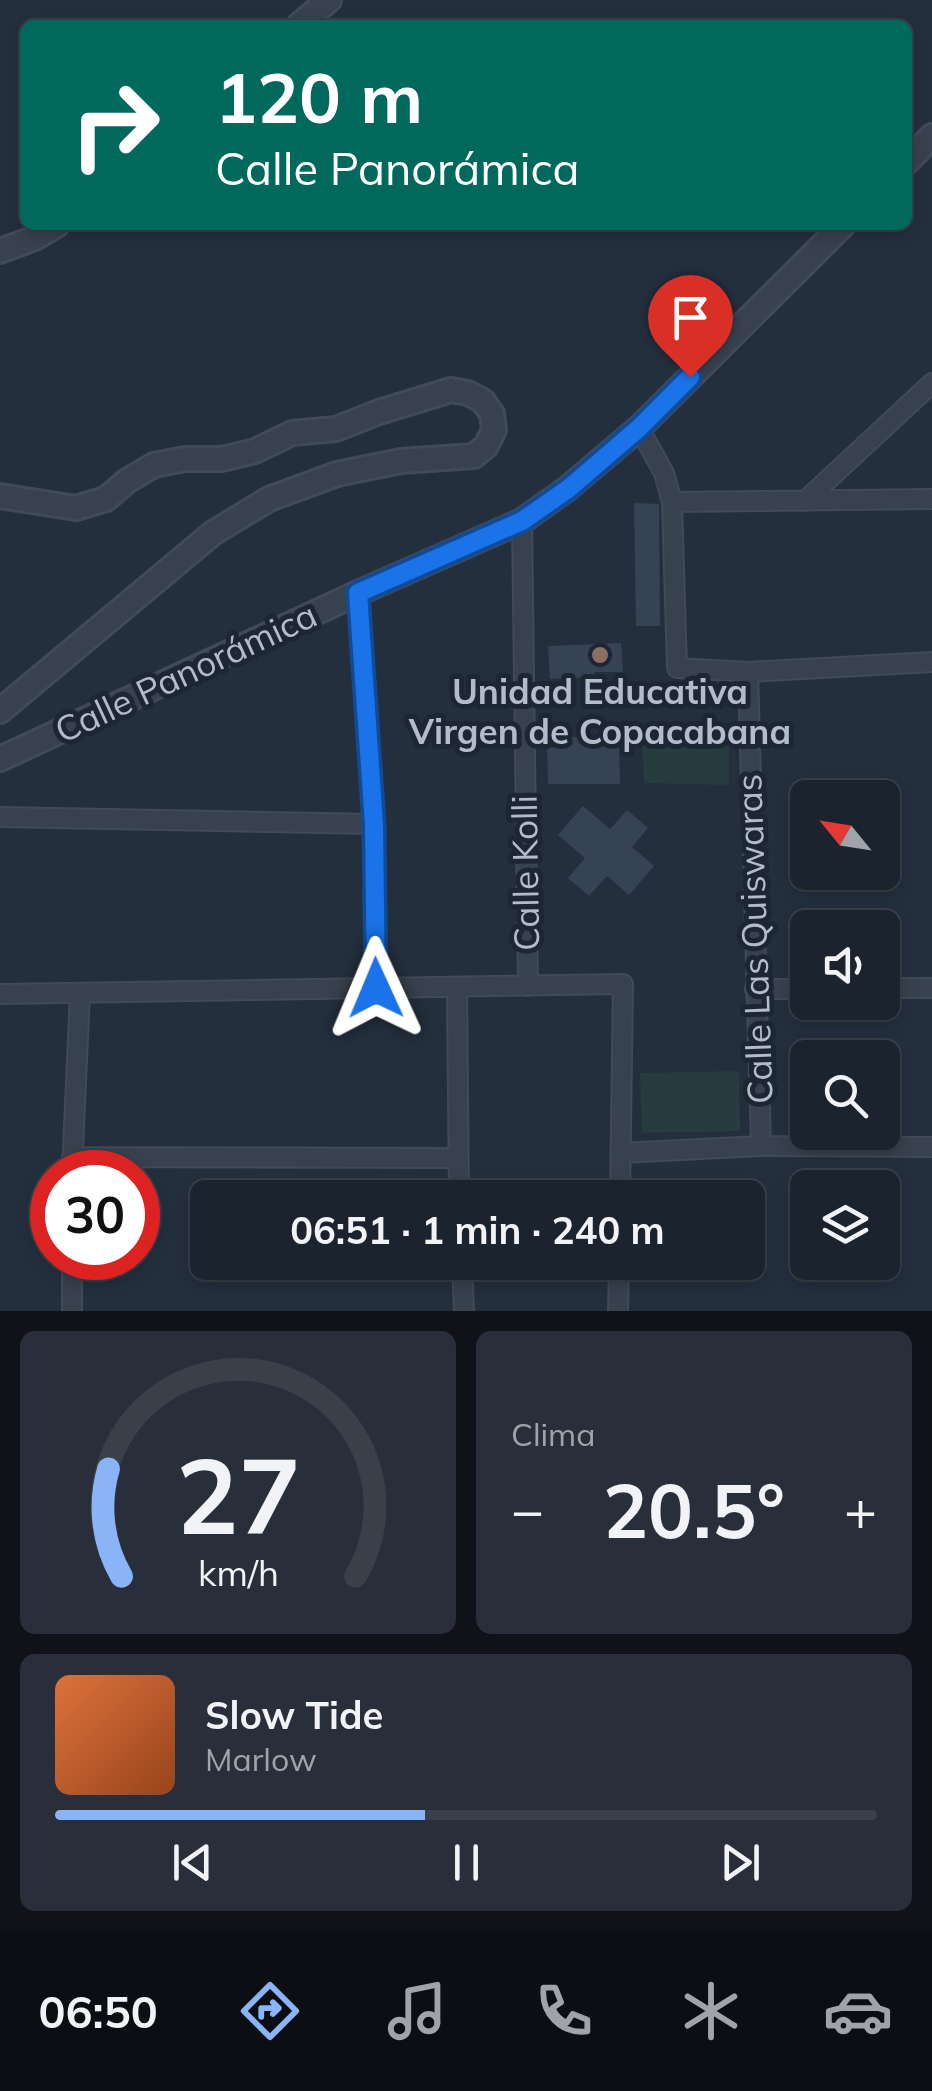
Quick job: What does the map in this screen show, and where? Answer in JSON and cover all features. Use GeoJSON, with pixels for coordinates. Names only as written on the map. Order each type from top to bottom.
{"type":"FeatureCollection","features":[{"type":"Feature","properties":{"kind":"street"},"geometry":{"type":"LineString","coordinates":[[305,20],[329,0]]}},
{"type":"Feature","properties":{"kind":"street"},"geometry":{"type":"LineString","coordinates":[[932,137],[932,145]]}},
{"type":"Feature","properties":{"kind":"street"},"geometry":{"type":"LineString","coordinates":[[912,157],[932,137]]}},
{"type":"Feature","properties":{"kind":"street"},"geometry":{"type":"LineString","coordinates":[[0,250],[49,230]]}},
{"type":"Feature","properties":{"kind":"street","name":"Calle Panorámica"},"geometry":{"type":"LineString","coordinates":[[0,759],[522,521],[568,489],[639,428],[838,230]]}},
{"type":"Feature","properties":{"kind":"street"},"geometry":{"type":"LineString","coordinates":[[805,501],[932,384]]}},
{"type":"Feature","properties":{"kind":"street"},"geometry":{"type":"LineString","coordinates":[[0,496],[76,508],[106,499],[154,466],[254,451],[292,434],[336,429],[452,390],[483,401],[492,414],[494,430],[486,446],[474,456],[401,461],[337,474],[268,500],[214,533],[0,711]]}},
{"type":"Feature","properties":{"kind":"street"},"geometry":{"type":"LineString","coordinates":[[639,428],[664,473],[672,502],[677,668],[748,672],[932,662]]}},
{"type":"Feature","properties":{"kind":"street"},"geometry":{"type":"LineString","coordinates":[[672,502],[932,499]]}},
{"type":"Feature","properties":{"kind":"street","name":"Calle Kolli"},"geometry":{"type":"LineString","coordinates":[[522,521],[528,986]]}},
{"type":"Feature","properties":{"kind":"street"},"geometry":{"type":"LineString","coordinates":[[358,593],[374,824],[376,988]]}},
{"type":"Feature","properties":{"kind":"street","name":"Calle Las Quiswaras"},"geometry":{"type":"LineString","coordinates":[[748,672],[762,1146]]}},
{"type":"Feature","properties":{"kind":"street"},"geometry":{"type":"LineString","coordinates":[[0,817],[374,824]]}},
{"type":"Feature","properties":{"kind":"street"},"geometry":{"type":"LineString","coordinates":[[0,994],[623,984],[620,1180]]}},
{"type":"Feature","properties":{"kind":"street"},"geometry":{"type":"LineString","coordinates":[[458,988],[459,1180]]}},
{"type":"Feature","properties":{"kind":"street"},"geometry":{"type":"LineString","coordinates":[[900,988],[932,988]]}},
{"type":"Feature","properties":{"kind":"street"},"geometry":{"type":"LineString","coordinates":[[756,989],[790,989]]}},
{"type":"Feature","properties":{"kind":"street"},"geometry":{"type":"LineString","coordinates":[[73,1150],[80,993]]}},
{"type":"Feature","properties":{"kind":"street"},"geometry":{"type":"LineString","coordinates":[[621,1153],[762,1146],[932,1147]]}},
{"type":"Feature","properties":{"kind":"street"},"geometry":{"type":"LineString","coordinates":[[160,1163],[458,1158]]}},
{"type":"Feature","properties":{"kind":"street"},"geometry":{"type":"LineString","coordinates":[[72,1280],[72,1311]]}},
{"type":"Feature","properties":{"kind":"street"},"geometry":{"type":"LineString","coordinates":[[463,1280],[464,1311]]}},
{"type":"Feature","properties":{"kind":"street"},"geometry":{"type":"LineString","coordinates":[[618,1311],[619,1280]]}},
{"type":"Feature","properties":{"kind":"green space"},"geometry":{"type":"Polygon","coordinates":[[[642,735],[729,736],[729,785],[644,783],[642,735]]]}},
{"type":"Feature","properties":{"kind":"green space"},"geometry":{"type":"Polygon","coordinates":[[[739,1071],[740,1131],[642,1133],[640,1073],[739,1071]]]}},
{"type":"Feature","properties":{"kind":"building"},"geometry":{"type":"Polygon","coordinates":[[[634,503],[659,504],[660,626],[636,626],[634,503]]]}},
{"type":"Feature","properties":{"kind":"building"},"geometry":{"type":"Polygon","coordinates":[[[621,643],[623,672],[550,679],[548,646],[621,643]]]}},
{"type":"Feature","properties":{"kind":"building"},"geometry":{"type":"Polygon","coordinates":[[[547,737],[619,737],[620,784],[548,784],[547,737]]]}},
{"type":"Feature","properties":{"kind":"building"},"geometry":{"type":"Polygon","coordinates":[[[583,806],[610,829],[627,810],[648,828],[632,847],[654,866],[629,895],[607,876],[589,896],[568,878],[585,858],[558,835],[583,806]]]}},
{"type":"Feature","properties":{"kind":"place","name":"Unidad Educativa Virgen de Copacabana"},"geometry":{"type":"Point","coordinates":[600,655]}},
{"type":"Feature","properties":{"kind":"route"},"geometry":{"type":"LineString","coordinates":[[376,988],[374,824],[358,593],[522,521],[568,489],[639,428],[690,377]]}}]}
